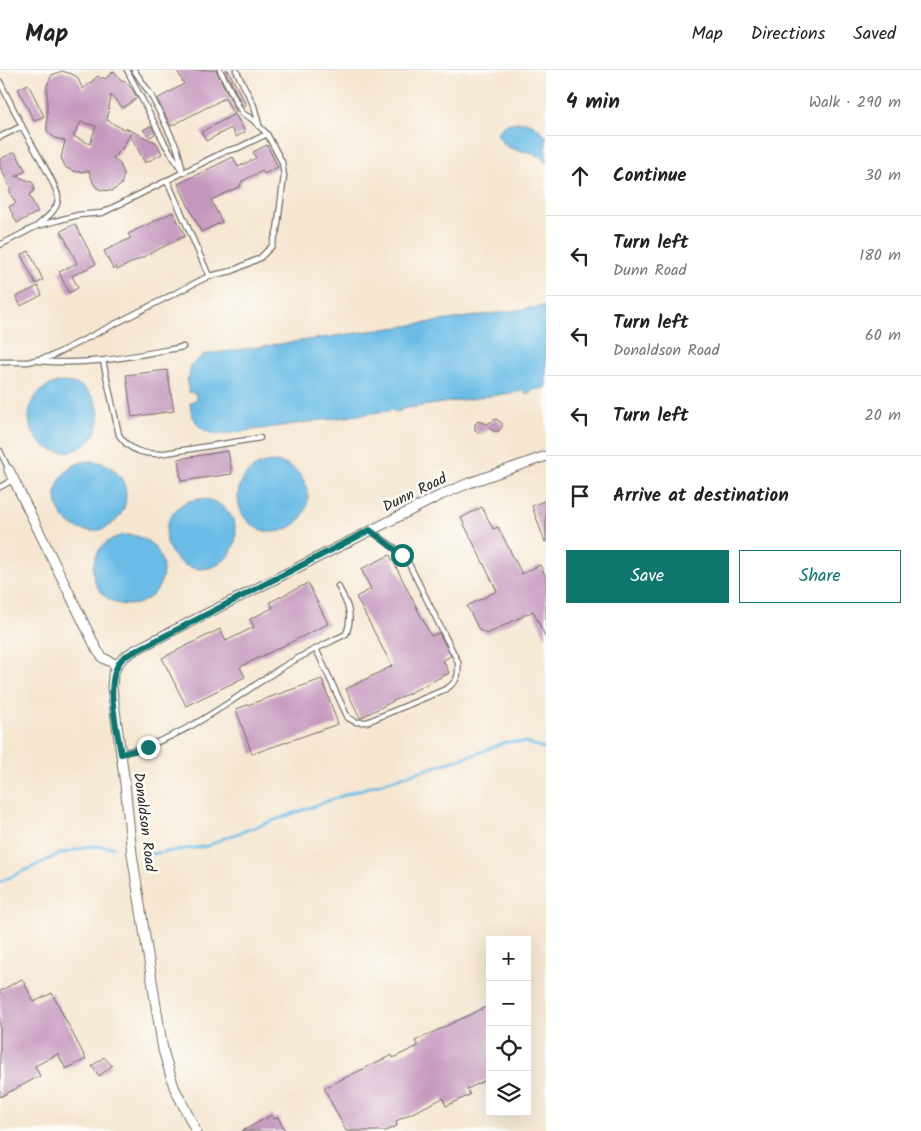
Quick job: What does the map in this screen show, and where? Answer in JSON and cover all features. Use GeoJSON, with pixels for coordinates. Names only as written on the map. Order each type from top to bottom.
{"type":"FeatureCollection","features":[{"type":"Feature","properties":{"kind":"street","name":"Dunn Road"},"geometry":{"type":"LineString","coordinates":[[117,665],[124,657],[135,650],[370,530],[469,483],[546,456]]}},
{"type":"Feature","properties":{"kind":"street"},"geometry":{"type":"LineString","coordinates":[[9,470],[97,650],[103,658],[117,665]]}},
{"type":"Feature","properties":{"kind":"street","name":"Donaldson Road"},"geometry":{"type":"LineString","coordinates":[[117,665],[113,675],[112,688],[132,854],[163,1050],[174,1087],[196,1131]]}},
{"type":"Feature","properties":{"kind":"lane"},"geometry":{"type":"LineString","coordinates":[[127,70],[165,144],[183,172]]}},
{"type":"Feature","properties":{"kind":"lane"},"geometry":{"type":"LineString","coordinates":[[134,70],[151,95],[177,148],[183,172]]}},
{"type":"Feature","properties":{"kind":"lane"},"geometry":{"type":"LineString","coordinates":[[0,362],[28,362],[66,350],[209,276],[232,271],[260,258],[272,246],[277,230],[284,176],[282,162],[267,134],[252,119],[242,113],[220,70]]}},
{"type":"Feature","properties":{"kind":"lane"},"geometry":{"type":"LineString","coordinates":[[236,70],[254,106],[260,126]]}},
{"type":"Feature","properties":{"kind":"lane"},"geometry":{"type":"LineString","coordinates":[[0,82],[55,187],[58,198],[52,213],[37,226]]}},
{"type":"Feature","properties":{"kind":"lane"},"geometry":{"type":"LineString","coordinates":[[0,137],[22,126]]}},
{"type":"Feature","properties":{"kind":"lane"},"geometry":{"type":"LineString","coordinates":[[0,245],[37,226],[78,215],[102,213],[226,151],[238,148],[267,134]]}},
{"type":"Feature","properties":{"kind":"lane"},"geometry":{"type":"LineString","coordinates":[[167,180],[209,276]]}},
{"type":"Feature","properties":{"kind":"lane"},"geometry":{"type":"LineString","coordinates":[[35,360],[66,363],[103,361],[183,347]]}},
{"type":"Feature","properties":{"kind":"lane"},"geometry":{"type":"LineString","coordinates":[[103,361],[119,435],[124,443],[133,450],[145,454],[158,454],[260,438]]}},
{"type":"Feature","properties":{"kind":"lane"},"geometry":{"type":"LineString","coordinates":[[0,451],[9,470]]}},
{"type":"Feature","properties":{"kind":"lane"},"geometry":{"type":"LineString","coordinates":[[0,487],[13,480]]}},
{"type":"Feature","properties":{"kind":"lane"},"geometry":{"type":"LineString","coordinates":[[316,650],[348,718],[356,722],[367,722],[446,689],[456,682],[458,662],[408,562],[395,548],[370,530]]}},
{"type":"Feature","properties":{"kind":"lane"},"geometry":{"type":"LineString","coordinates":[[121,754],[148,747],[196,723],[254,688],[276,671],[346,634],[350,615],[348,603],[338,586]]}},
{"type":"Feature","properties":{"kind":"water"},"geometry":{"type":"Polygon","coordinates":[[[525,122],[534,125],[546,136],[546,163],[541,157],[509,147],[500,140],[497,133],[500,129],[513,123],[525,122]]]}},
{"type":"Feature","properties":{"kind":"water"},"geometry":{"type":"Polygon","coordinates":[[[546,306],[546,388],[532,390],[532,392],[525,394],[524,391],[401,409],[401,411],[395,412],[394,410],[217,435],[200,427],[194,417],[192,417],[190,403],[196,399],[196,394],[189,392],[187,378],[189,378],[191,365],[202,355],[546,306]]]}},
{"type":"Feature","properties":{"kind":"water"},"geometry":{"type":"Polygon","coordinates":[[[64,382],[77,385],[89,392],[96,404],[99,417],[96,430],[89,442],[77,449],[64,452],[51,449],[39,442],[32,430],[29,417],[32,404],[39,392],[51,385],[64,382]]]}},
{"type":"Feature","properties":{"kind":"water"},"geometry":{"type":"Polygon","coordinates":[[[91,461],[104,464],[116,471],[123,483],[126,496],[123,509],[116,521],[104,528],[91,531],[78,528],[66,521],[59,509],[56,496],[59,483],[66,471],[78,464],[91,461]]]}},
{"type":"Feature","properties":{"kind":"water"},"geometry":{"type":"Polygon","coordinates":[[[273,462],[286,465],[298,472],[305,484],[308,497],[305,510],[298,522],[286,529],[273,532],[260,529],[248,522],[241,510],[238,497],[241,484],[248,472],[260,465],[273,462]]]}},
{"type":"Feature","properties":{"kind":"water"},"geometry":{"type":"Polygon","coordinates":[[[201,499],[214,502],[226,509],[233,521],[236,534],[233,547],[226,559],[214,566],[201,569],[188,566],[176,559],[169,547],[166,534],[169,521],[176,509],[188,502],[201,499]]]}},
{"type":"Feature","properties":{"kind":"water"},"geometry":{"type":"Polygon","coordinates":[[[128,535],[141,538],[153,545],[160,557],[163,570],[160,583],[153,595],[141,602],[128,605],[115,602],[103,595],[96,583],[93,570],[96,557],[103,545],[115,538],[128,535]]]}},
{"type":"Feature","properties":{"kind":"building"},"geometry":{"type":"Polygon","coordinates":[[[177,70],[216,70],[236,111],[233,113],[225,98],[171,126],[157,99],[184,84],[177,70]]]}},
{"type":"Feature","properties":{"kind":"building"},"geometry":{"type":"Polygon","coordinates":[[[225,70],[228,70],[246,105],[243,107],[225,70]]]}},
{"type":"Feature","properties":{"kind":"building"},"geometry":{"type":"Polygon","coordinates":[[[62,71],[72,74],[77,77],[83,89],[98,76],[101,79],[103,77],[105,79],[114,71],[132,89],[137,98],[123,108],[111,95],[107,120],[157,143],[162,154],[145,163],[130,134],[122,149],[113,158],[120,164],[124,174],[121,185],[112,191],[101,190],[96,187],[89,171],[76,172],[66,168],[61,158],[65,141],[55,138],[47,131],[47,85],[52,75],[62,71]],[[81,122],[73,136],[90,144],[96,126],[81,122]]]}},
{"type":"Feature","properties":{"kind":"building"},"geometry":{"type":"Polygon","coordinates":[[[28,84],[44,116],[34,121],[18,89],[28,84]]]}},
{"type":"Feature","properties":{"kind":"building"},"geometry":{"type":"Polygon","coordinates":[[[235,114],[245,132],[236,137],[231,128],[206,141],[201,132],[235,114]]]}},
{"type":"Feature","properties":{"kind":"building"},"geometry":{"type":"Polygon","coordinates":[[[151,126],[155,134],[150,137],[143,130],[151,126]]]}},
{"type":"Feature","properties":{"kind":"building"},"geometry":{"type":"Polygon","coordinates":[[[267,145],[278,167],[264,174],[262,171],[242,181],[241,186],[211,200],[222,222],[201,232],[178,184],[233,157],[238,167],[256,158],[253,152],[267,145]]]}},
{"type":"Feature","properties":{"kind":"building"},"geometry":{"type":"Polygon","coordinates":[[[15,152],[26,171],[16,176],[32,182],[34,185],[34,191],[29,195],[38,212],[17,223],[9,207],[16,203],[10,194],[10,187],[0,167],[0,159],[15,152]]]}},
{"type":"Feature","properties":{"kind":"building"},"geometry":{"type":"Polygon","coordinates":[[[173,212],[185,236],[117,270],[116,267],[113,269],[104,251],[131,238],[128,234],[173,212]]]}},
{"type":"Feature","properties":{"kind":"building"},"geometry":{"type":"Polygon","coordinates":[[[75,224],[96,264],[72,276],[78,288],[69,293],[59,272],[77,263],[61,231],[75,224]]]}},
{"type":"Feature","properties":{"kind":"building"},"geometry":{"type":"Polygon","coordinates":[[[29,251],[43,280],[36,284],[21,255],[29,251]]]}},
{"type":"Feature","properties":{"kind":"building"},"geometry":{"type":"Polygon","coordinates":[[[38,286],[42,295],[21,306],[16,297],[38,286]]]}},
{"type":"Feature","properties":{"kind":"building"},"geometry":{"type":"Polygon","coordinates":[[[167,370],[174,411],[132,417],[126,375],[167,370]]]}},
{"type":"Feature","properties":{"kind":"building"},"geometry":{"type":"Polygon","coordinates":[[[496,419],[502,423],[499,431],[493,431],[489,428],[480,433],[475,430],[475,424],[478,421],[487,424],[496,419]]]}},
{"type":"Feature","properties":{"kind":"building"},"geometry":{"type":"Polygon","coordinates":[[[228,451],[232,474],[181,481],[178,459],[228,451]]]}},
{"type":"Feature","properties":{"kind":"building"},"geometry":{"type":"Polygon","coordinates":[[[546,500],[546,542],[545,542],[532,506],[546,500]]]}},
{"type":"Feature","properties":{"kind":"building"},"geometry":{"type":"Polygon","coordinates":[[[482,507],[493,529],[498,527],[522,574],[540,565],[546,577],[546,638],[533,611],[487,634],[479,630],[467,606],[497,591],[461,518],[482,507]]]}},
{"type":"Feature","properties":{"kind":"building"},"geometry":{"type":"Polygon","coordinates":[[[390,555],[431,636],[439,633],[451,656],[443,660],[449,673],[360,718],[346,689],[392,666],[356,597],[371,589],[361,569],[390,555]]]}},
{"type":"Feature","properties":{"kind":"building"},"geometry":{"type":"Polygon","coordinates":[[[308,583],[328,624],[240,667],[245,677],[186,706],[162,658],[220,629],[226,641],[254,627],[250,619],[273,608],[270,602],[308,583]]]}},
{"type":"Feature","properties":{"kind":"building"},"geometry":{"type":"Polygon","coordinates":[[[322,679],[338,724],[252,754],[236,709],[322,679]]]}},
{"type":"Feature","properties":{"kind":"building"},"geometry":{"type":"Polygon","coordinates":[[[22,979],[34,1002],[52,993],[86,1059],[66,1069],[58,1054],[35,1066],[40,1076],[0,1097],[0,991],[22,979]]]}},
{"type":"Feature","properties":{"kind":"building"},"geometry":{"type":"Polygon","coordinates":[[[486,1007],[486,1080],[467,1089],[470,1095],[446,1106],[443,1098],[396,1121],[397,1126],[386,1131],[346,1131],[324,1088],[392,1055],[393,1058],[418,1046],[415,1041],[486,1007]]]}},
{"type":"Feature","properties":{"kind":"building"},"geometry":{"type":"Polygon","coordinates":[[[104,1057],[112,1066],[99,1076],[92,1066],[104,1057]]]}},
{"type":"Feature","properties":{"kind":"building"},"geometry":{"type":"Polygon","coordinates":[[[272,1115],[274,1119],[278,1117],[285,1131],[242,1131],[272,1115]]]}},
{"type":"Feature","properties":{"kind":"waterway"},"geometry":{"type":"LineString","coordinates":[[150,854],[208,846],[222,839],[353,792],[476,754],[506,742],[525,742],[546,749]]}},
{"type":"Feature","properties":{"kind":"waterway"},"geometry":{"type":"LineString","coordinates":[[0,882],[60,854],[90,846],[113,847]]}},
{"type":"Feature","properties":{"kind":"route"},"geometry":{"type":"LineString","coordinates":[[148,747],[121,754],[112,696],[112,682],[114,670],[124,657],[370,530],[402,555]]}}]}
